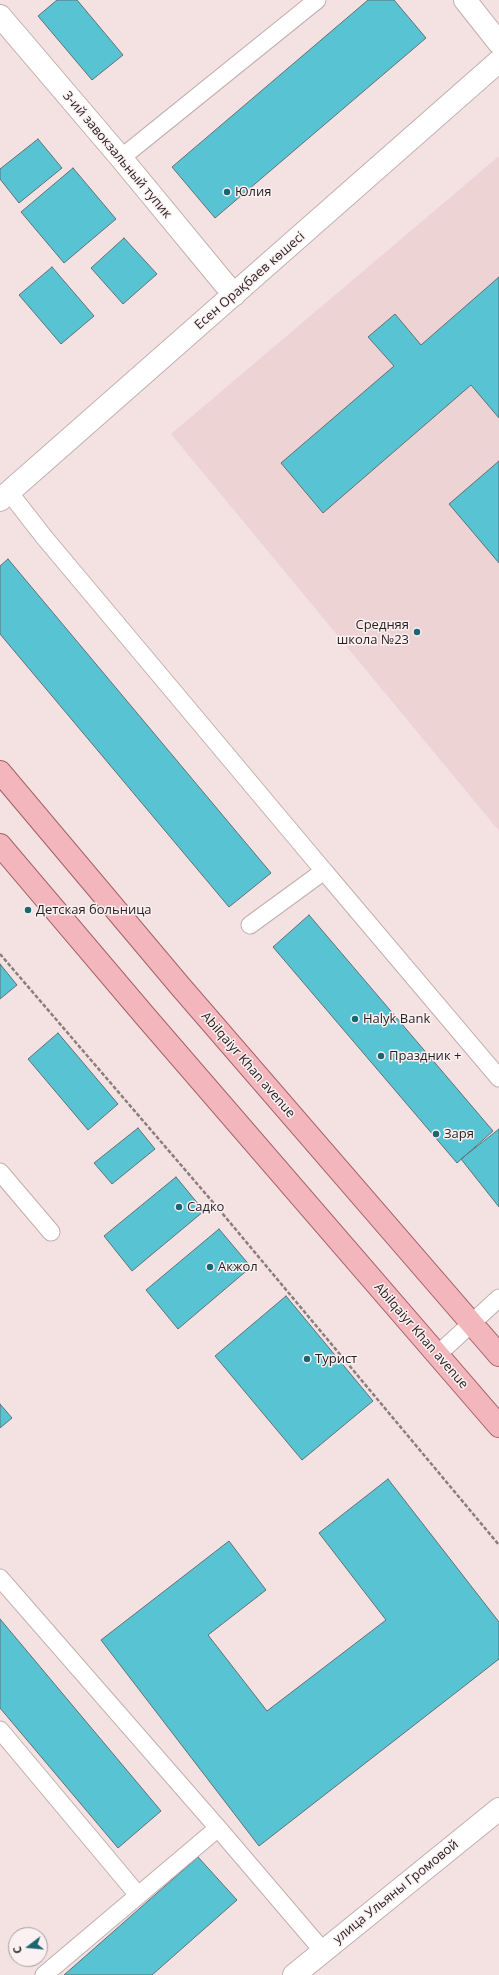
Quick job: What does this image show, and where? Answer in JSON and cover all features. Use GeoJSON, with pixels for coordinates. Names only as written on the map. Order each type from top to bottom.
{"type":"FeatureCollection","features":[{"type":"Feature","properties":{"kind":"main road","name":"Abilqaiyr Khan avenue"},"geometry":{"type":"LineString","coordinates":[[0,772],[180,986],[499,1355]]}},
{"type":"Feature","properties":{"kind":"main road","name":"Abilqaiyr Khan avenue"},"geometry":{"type":"LineString","coordinates":[[0,845],[150,1022],[499,1426]]}},
{"type":"Feature","properties":{"kind":"street"},"geometry":{"type":"LineString","coordinates":[[465,0],[499,43]]}},
{"type":"Feature","properties":{"kind":"street","name":"3-ий завокзальный тупик"},"geometry":{"type":"LineString","coordinates":[[0,16],[121,158],[234,295]]}},
{"type":"Feature","properties":{"kind":"street","name":"Есен Орақбаев көшесі"},"geometry":{"type":"LineString","coordinates":[[5,496],[499,61]]}},
{"type":"Feature","properties":{"kind":"street","name":"улица Ульяны Громовой"},"geometry":{"type":"LineString","coordinates":[[294,1975],[499,1809]]}},
{"type":"Feature","properties":{"kind":"lane"},"geometry":{"type":"LineString","coordinates":[[121,158],[317,0]]}},
{"type":"Feature","properties":{"kind":"lane"},"geometry":{"type":"LineString","coordinates":[[5,496],[49,543],[499,1078]]}},
{"type":"Feature","properties":{"kind":"lane"},"geometry":{"type":"LineString","coordinates":[[250,925],[324,870]]}},
{"type":"Feature","properties":{"kind":"lane"},"geometry":{"type":"LineString","coordinates":[[0,1172],[51,1232]]}},
{"type":"Feature","properties":{"kind":"lane"},"geometry":{"type":"LineString","coordinates":[[437,1355],[499,1298]]}},
{"type":"Feature","properties":{"kind":"lane"},"geometry":{"type":"LineString","coordinates":[[0,1578],[323,1951]]}},
{"type":"Feature","properties":{"kind":"lane"},"geometry":{"type":"LineString","coordinates":[[0,1730],[138,1895]]}},
{"type":"Feature","properties":{"kind":"lane"},"geometry":{"type":"LineString","coordinates":[[44,1975],[218,1828]]}},
{"type":"Feature","properties":{"kind":"path"},"geometry":{"type":"LineString","coordinates":[[0,954],[217,1206],[499,1545]]}},
{"type":"Feature","properties":{"kind":"shaded area","name":"Средняя школа №23"},"geometry":{"type":"Polygon","coordinates":[[[499,156],[499,831],[171,434],[499,156]]]}},
{"type":"Feature","properties":{"kind":"building"},"geometry":{"type":"Polygon","coordinates":[[[57,0],[77,0],[123,55],[92,80],[38,16],[57,0]]]}},
{"type":"Feature","properties":{"kind":"building"},"geometry":{"type":"Polygon","coordinates":[[[368,0],[394,0],[426,38],[215,218],[172,167],[368,0]]]}},
{"type":"Feature","properties":{"kind":"building"},"geometry":{"type":"Polygon","coordinates":[[[38,139],[62,168],[19,203],[0,179],[0,169],[38,139]]]}},
{"type":"Feature","properties":{"kind":"building"},"geometry":{"type":"Polygon","coordinates":[[[73,168],[116,219],[64,263],[21,212],[73,168]]]}},
{"type":"Feature","properties":{"kind":"building"},"geometry":{"type":"Polygon","coordinates":[[[124,238],[157,274],[123,304],[91,268],[124,238]]]}},
{"type":"Feature","properties":{"kind":"building"},"geometry":{"type":"Polygon","coordinates":[[[52,267],[94,316],[61,344],[19,295],[52,267]]]}},
{"type":"Feature","properties":{"kind":"building"},"geometry":{"type":"Polygon","coordinates":[[[499,277],[499,418],[471,385],[323,513],[281,463],[394,366],[368,337],[395,314],[421,345],[499,277]]]}},
{"type":"Feature","properties":{"kind":"building"},"geometry":{"type":"Polygon","coordinates":[[[499,461],[499,563],[449,504],[499,461]]]}},
{"type":"Feature","properties":{"kind":"building"},"geometry":{"type":"Polygon","coordinates":[[[8,559],[271,873],[229,907],[0,634],[0,566],[8,559]]]}},
{"type":"Feature","properties":{"kind":"building"},"geometry":{"type":"Polygon","coordinates":[[[309,915],[493,1131],[457,1163],[273,947],[309,915]]]}},
{"type":"Feature","properties":{"kind":"building"},"geometry":{"type":"Polygon","coordinates":[[[0,964],[17,985],[0,999],[0,964]]]}},
{"type":"Feature","properties":{"kind":"building"},"geometry":{"type":"Polygon","coordinates":[[[58,1033],[118,1104],[88,1130],[28,1059],[58,1033]]]}},
{"type":"Feature","properties":{"kind":"building"},"geometry":{"type":"Polygon","coordinates":[[[138,1128],[155,1149],[112,1184],[94,1163],[138,1128]]]}},
{"type":"Feature","properties":{"kind":"building"},"geometry":{"type":"Polygon","coordinates":[[[499,1129],[499,1207],[461,1159],[499,1129]]]}},
{"type":"Feature","properties":{"kind":"building"},"geometry":{"type":"Polygon","coordinates":[[[176,1177],[204,1211],[132,1271],[104,1236],[176,1177]]]}},
{"type":"Feature","properties":{"kind":"building"},"geometry":{"type":"Polygon","coordinates":[[[219,1229],[251,1267],[178,1329],[146,1290],[219,1229]]]}},
{"type":"Feature","properties":{"kind":"building"},"geometry":{"type":"Polygon","coordinates":[[[286,1296],[373,1401],[302,1460],[215,1356],[286,1296]]]}},
{"type":"Feature","properties":{"kind":"building"},"geometry":{"type":"Polygon","coordinates":[[[0,1404],[12,1418],[0,1428],[0,1404]]]}},
{"type":"Feature","properties":{"kind":"building"},"geometry":{"type":"Polygon","coordinates":[[[388,1479],[499,1622],[499,1659],[259,1846],[101,1640],[229,1541],[266,1590],[208,1635],[267,1711],[386,1620],[319,1533],[388,1479]]]}},
{"type":"Feature","properties":{"kind":"building"},"geometry":{"type":"Polygon","coordinates":[[[0,1619],[161,1811],[118,1848],[0,1708],[0,1619]]]}},
{"type":"Feature","properties":{"kind":"building"},"geometry":{"type":"Polygon","coordinates":[[[198,1857],[237,1900],[152,1975],[64,1975],[198,1857]]]}},
{"type":"Feature","properties":{"kind":"place","name":"Юлия"},"geometry":{"type":"Point","coordinates":[227,192]}},
{"type":"Feature","properties":{"kind":"place","name":"Средняя школа №23"},"geometry":{"type":"Point","coordinates":[417,632]}},
{"type":"Feature","properties":{"kind":"place","name":"Детская больница"},"geometry":{"type":"Point","coordinates":[28,910]}},
{"type":"Feature","properties":{"kind":"place","name":"Halyk Bank"},"geometry":{"type":"Point","coordinates":[355,1019]}},
{"type":"Feature","properties":{"kind":"place","name":"Праздник +"},"geometry":{"type":"Point","coordinates":[381,1056]}},
{"type":"Feature","properties":{"kind":"place","name":"Заря"},"geometry":{"type":"Point","coordinates":[436,1134]}},
{"type":"Feature","properties":{"kind":"place","name":"Садко"},"geometry":{"type":"Point","coordinates":[179,1207]}},
{"type":"Feature","properties":{"kind":"place","name":"Акжол"},"geometry":{"type":"Point","coordinates":[210,1267]}},
{"type":"Feature","properties":{"kind":"place","name":"Турист"},"geometry":{"type":"Point","coordinates":[307,1359]}}]}
